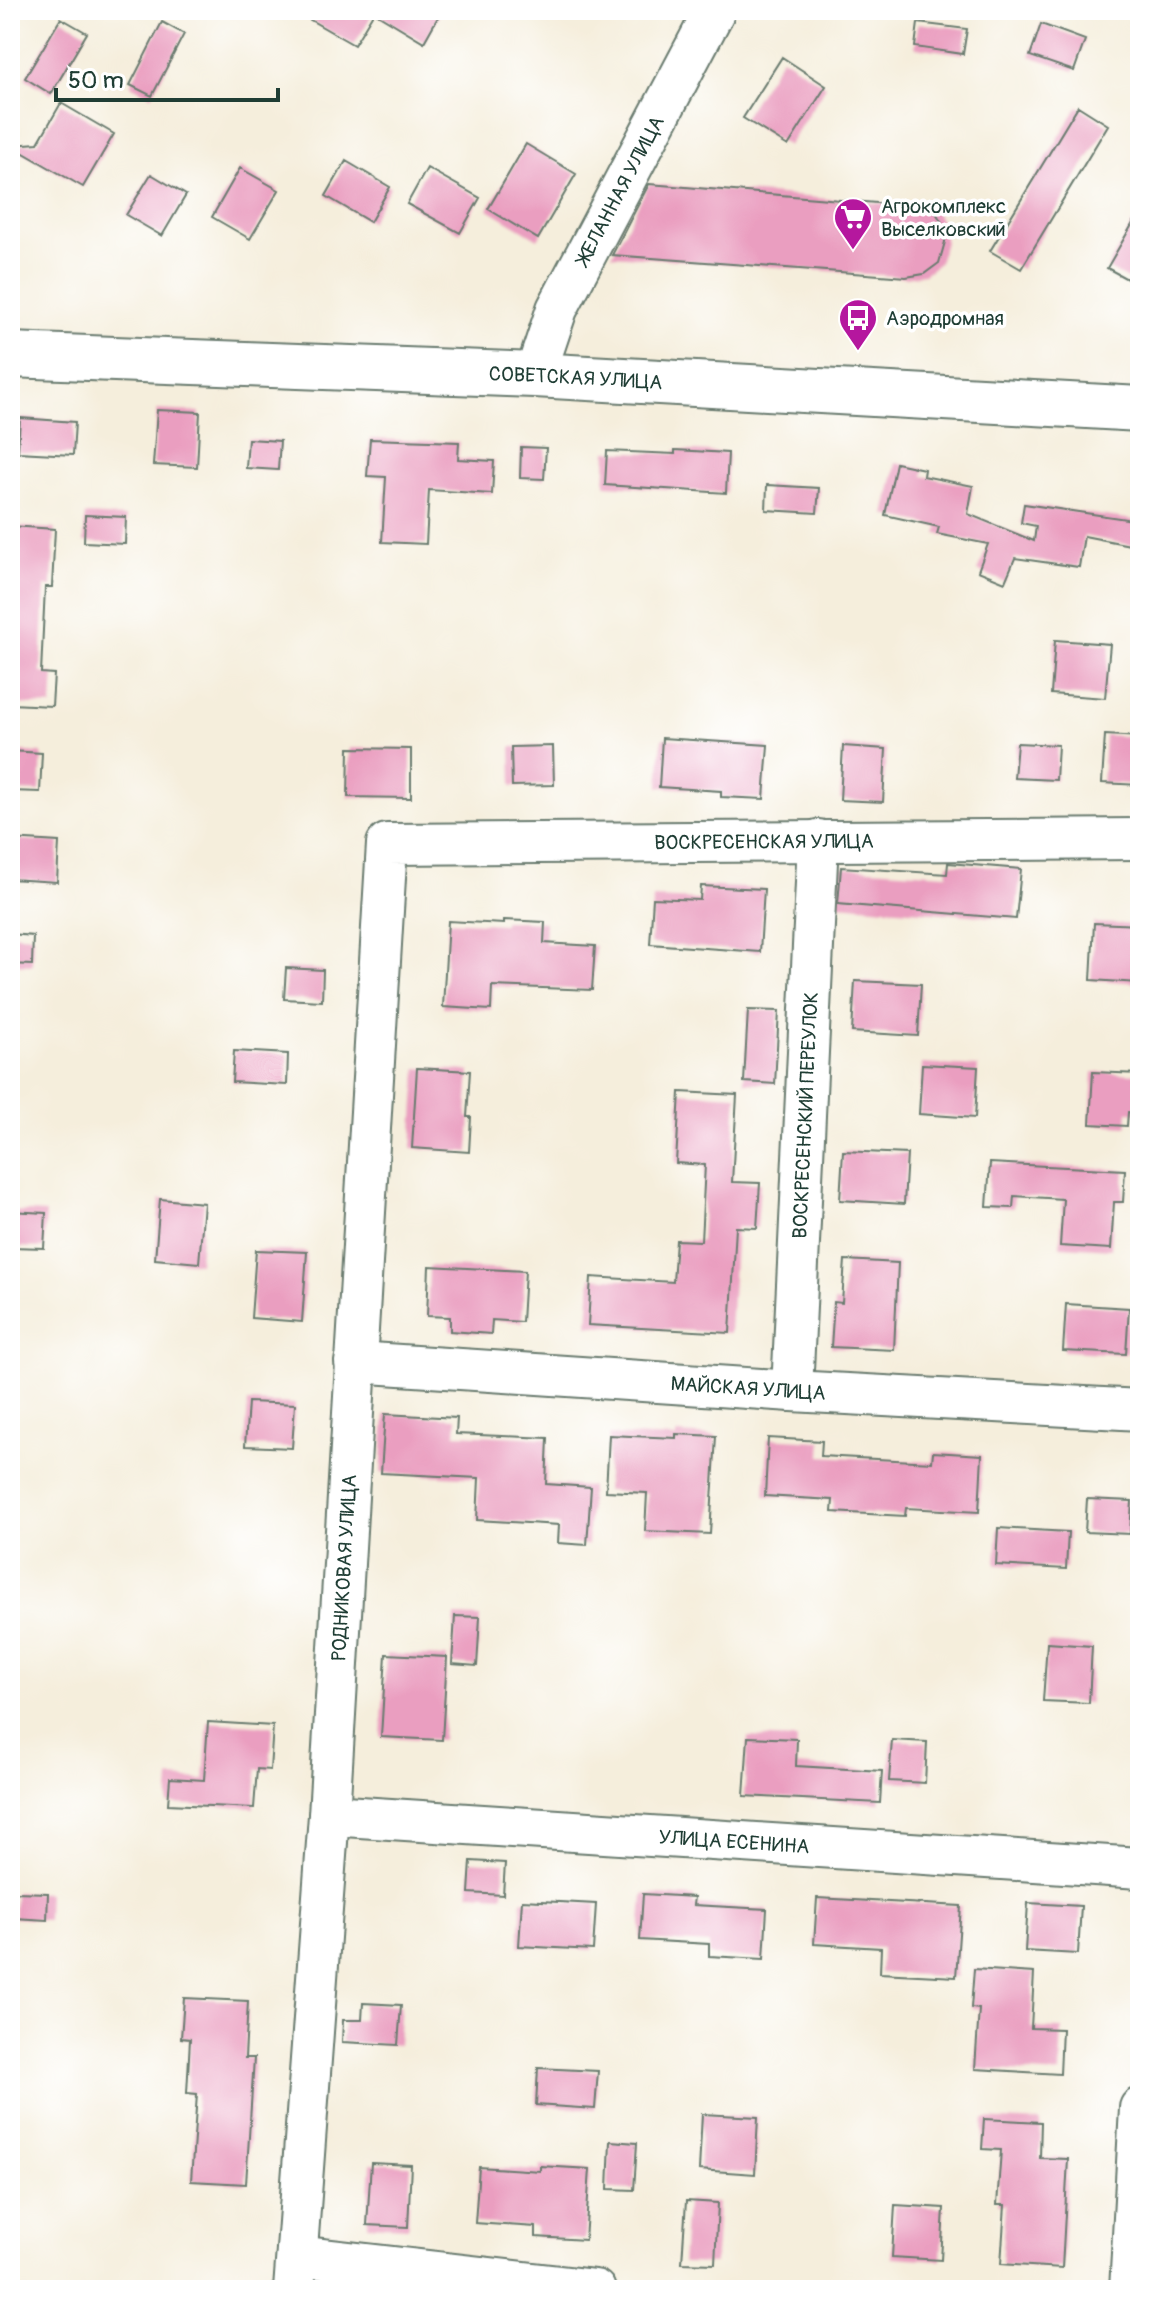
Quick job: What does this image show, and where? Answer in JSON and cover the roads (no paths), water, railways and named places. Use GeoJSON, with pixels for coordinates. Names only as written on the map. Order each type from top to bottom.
{"type":"FeatureCollection","features":[{"type":"Feature","properties":{"kind":"main road","name":"СОВЕТСКАЯ УЛИЦА"},"geometry":{"type":"LineString","coordinates":[[10,355],[535,375],[1140,409]]}},
{"type":"Feature","properties":{"kind":"street","name":"ЖЕЛАННАЯ УЛИЦА"},"geometry":{"type":"LineString","coordinates":[[535,375],[557,309],[715,10]]}},
{"type":"Feature","properties":{"kind":"street","name":"ВОСКРЕСЕНСКАЯ УЛИЦА"},"geometry":{"type":"LineString","coordinates":[[387,844],[1140,839]]}},
{"type":"Feature","properties":{"kind":"street","name":"ВОСКРЕСЕНСКИЙ ПЕРЕУЛОК"},"geometry":{"type":"LineString","coordinates":[[792,1391],[818,840]]}},
{"type":"Feature","properties":{"kind":"street","name":"РОДНИКОВАЯ УЛИЦА"},"geometry":{"type":"LineString","coordinates":[[296,2273],[329,1815],[387,844]]}},
{"type":"Feature","properties":{"kind":"street","name":"МАЙСКАЯ УЛИЦА"},"geometry":{"type":"LineString","coordinates":[[355,1362],[1140,1410]]}},
{"type":"Feature","properties":{"kind":"street","name":"УЛИЦА ЕСЕНИНА"},"geometry":{"type":"LineString","coordinates":[[329,1815],[1140,1868]]}},
{"type":"Feature","properties":{"kind":"street"},"geometry":{"type":"LineString","coordinates":[[1130,2290],[1140,2108]]}},
{"type":"Feature","properties":{"kind":"street"},"geometry":{"type":"LineString","coordinates":[[296,2273],[595,2290]]}},
{"type":"Feature","properties":{"kind":"place","name":"Агрокомплекс Выселковский"},"geometry":{"type":"Point","coordinates":[853,251]}},
{"type":"Feature","properties":{"kind":"place","name":"Аэродромная"},"geometry":{"type":"Point","coordinates":[858,352]}}]}
